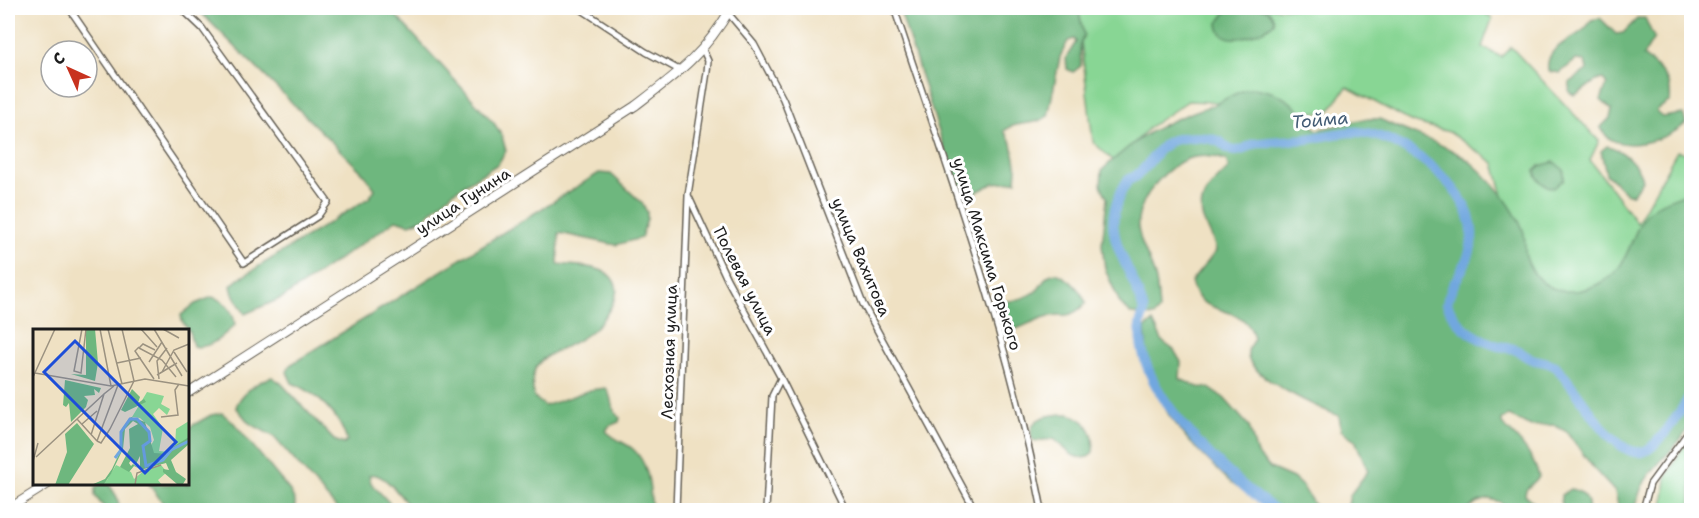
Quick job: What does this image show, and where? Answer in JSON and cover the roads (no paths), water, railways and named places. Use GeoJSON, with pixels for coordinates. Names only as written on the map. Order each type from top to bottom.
{"type":"FeatureCollection","features":[{"type":"Feature","properties":{"kind":"main road","name":"улица Гунина"},"geometry":{"type":"LineString","coordinates":[[189,392],[616,119],[681,71],[704,50],[729,10]]}},
{"type":"Feature","properties":{"kind":"main road"},"geometry":{"type":"LineString","coordinates":[[8,509],[45,485]]}},
{"type":"Feature","properties":{"kind":"street"},"geometry":{"type":"LineString","coordinates":[[69,8],[244,264],[318,216],[328,202],[202,28],[182,8]]}},
{"type":"Feature","properties":{"kind":"street"},"geometry":{"type":"LineString","coordinates":[[579,8],[646,52],[681,71]]}},
{"type":"Feature","properties":{"kind":"street","name":"улица Максима Горького"},"geometry":{"type":"LineString","coordinates":[[894,8],[969,234],[1030,450],[1042,510]]}},
{"type":"Feature","properties":{"kind":"street","name":"улица Вахитова"},"geometry":{"type":"LineString","coordinates":[[729,10],[754,44],[783,99],[863,304],[975,510]]}},
{"type":"Feature","properties":{"kind":"street"},"geometry":{"type":"LineString","coordinates":[[688,195],[707,72],[704,50]]}},
{"type":"Feature","properties":{"kind":"street","name":"Полевая улица"},"geometry":{"type":"LineString","coordinates":[[688,195],[727,279],[781,378],[846,510]]}},
{"type":"Feature","properties":{"kind":"street","name":"Лесхозная улица"},"geometry":{"type":"LineString","coordinates":[[676,510],[688,195]]}},
{"type":"Feature","properties":{"kind":"street"},"geometry":{"type":"LineString","coordinates":[[766,510],[772,396],[781,378]]}},
{"type":"Feature","properties":{"kind":"street"},"geometry":{"type":"LineString","coordinates":[[1644,510],[1650,484],[1692,427]]}},
{"type":"Feature","properties":{"kind":"waterway","name":"Тойма"},"geometry":{"type":"LineString","coordinates":[[1276,510],[1217,462],[1178,419],[1150,374],[1143,353],[1140,325],[1143,310],[1118,245],[1114,230],[1114,215],[1118,198],[1128,180],[1141,172],[1161,148],[1173,140],[1190,137],[1209,139],[1237,151],[1253,144],[1352,132],[1375,135],[1394,142],[1430,166],[1446,181],[1459,197],[1468,214],[1472,243],[1466,262],[1452,287],[1447,304],[1456,319],[1468,331],[1490,343],[1512,348],[1530,358],[1554,366],[1608,433],[1619,444],[1631,451],[1642,452],[1655,443],[1670,427],[1692,393]]}}]}
